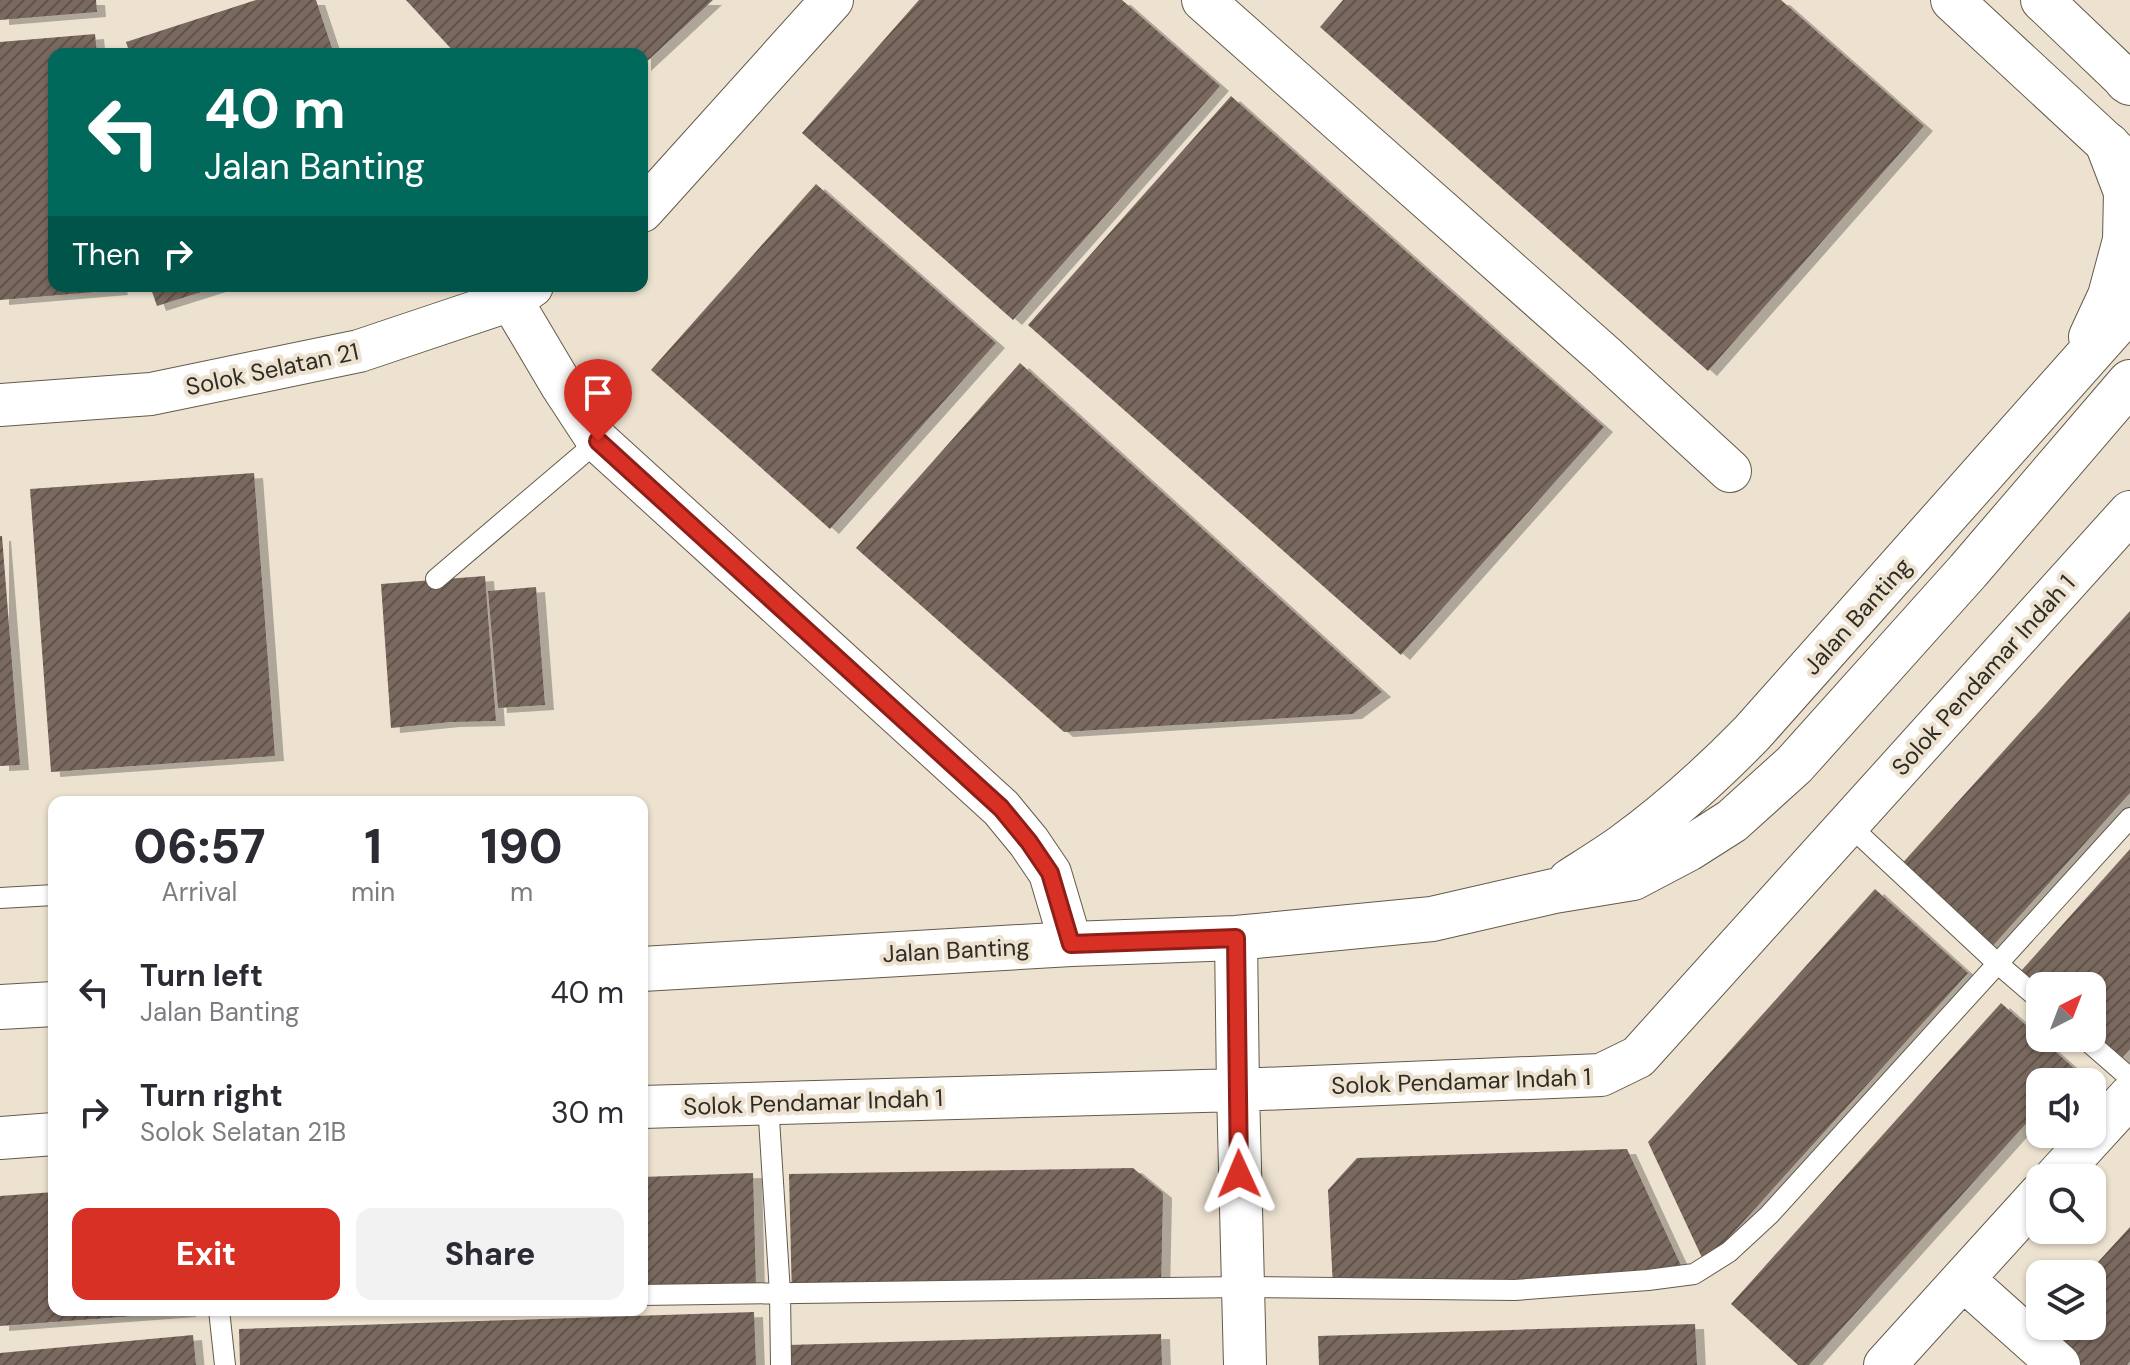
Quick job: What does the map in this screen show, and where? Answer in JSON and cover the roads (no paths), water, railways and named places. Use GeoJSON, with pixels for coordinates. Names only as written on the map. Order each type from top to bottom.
{"type":"FeatureCollection","features":[{"type":"Feature","properties":{"kind":"main road"},"geometry":{"type":"LineString","coordinates":[[2074,372],[2110,296],[2125,240],[2126,192],[2119,155]]}},
{"type":"Feature","properties":{"kind":"main road","name":"Jalan Banting"},"geometry":{"type":"LineString","coordinates":[[1554,891],[1621,848],[1717,769],[2130,308]]}},
{"type":"Feature","properties":{"kind":"main road","name":"Jalan Banting"},"geometry":{"type":"LineString","coordinates":[[648,969],[1071,944],[1236,938],[1432,919],[1554,891],[1633,878],[1732,821],[1794,765],[1968,571],[2130,382]]}},
{"type":"Feature","properties":{"kind":"main road"},"geometry":{"type":"LineString","coordinates":[[0,1007],[48,1004]]}},
{"type":"Feature","properties":{"kind":"street"},"geometry":{"type":"LineString","coordinates":[[648,204],[832,0]]}},
{"type":"Feature","properties":{"kind":"street"},"geometry":{"type":"LineString","coordinates":[[1203,0],[1730,471]]}},
{"type":"Feature","properties":{"kind":"street"},"geometry":{"type":"LineString","coordinates":[[1952,0],[2119,155]]}},
{"type":"Feature","properties":{"kind":"street"},"geometry":{"type":"LineString","coordinates":[[2042,0],[2129,82]]}},
{"type":"Feature","properties":{"kind":"street"},"geometry":{"type":"LineString","coordinates":[[521,293],[562,386],[598,441],[1001,808],[1050,873],[1071,944]]}},
{"type":"Feature","properties":{"kind":"street","name":"Solok Selatan 21"},"geometry":{"type":"LineString","coordinates":[[0,405],[151,394],[359,351],[521,293]]}},
{"type":"Feature","properties":{"kind":"street","name":"Solok Pendamar Indah 1"},"geometry":{"type":"LineString","coordinates":[[648,1107],[1238,1090],[1601,1075],[1638,1057],[2130,512]]}},
{"type":"Feature","properties":{"kind":"street"},"geometry":{"type":"LineString","coordinates":[[1236,938],[1245,1365]]}},
{"type":"Feature","properties":{"kind":"street"},"geometry":{"type":"LineString","coordinates":[[2068,1164],[2130,1096]]}},
{"type":"Feature","properties":{"kind":"street"},"geometry":{"type":"LineString","coordinates":[[0,1138],[48,1134]]}},
{"type":"Feature","properties":{"kind":"street"},"geometry":{"type":"LineString","coordinates":[[1885,1365],[2026,1209]]}},
{"type":"Feature","properties":{"kind":"street"},"geometry":{"type":"LineString","coordinates":[[1963,1279],[2059,1365]]}},
{"type":"Feature","properties":{"kind":"lane"},"geometry":{"type":"LineString","coordinates":[[436,579],[598,441]]}},
{"type":"Feature","properties":{"kind":"lane"},"geometry":{"type":"LineString","coordinates":[[648,1295],[1242,1287],[1515,1290],[1694,1274],[1729,1252],[1769,1215],[2130,818]]}},
{"type":"Feature","properties":{"kind":"lane"},"geometry":{"type":"LineString","coordinates":[[1848,824],[2026,988]]}},
{"type":"Feature","properties":{"kind":"lane"},"geometry":{"type":"LineString","coordinates":[[0,898],[48,895]]}},
{"type":"Feature","properties":{"kind":"lane"},"geometry":{"type":"LineString","coordinates":[[2100,1052],[2130,1078]]}},
{"type":"Feature","properties":{"kind":"lane"},"geometry":{"type":"LineString","coordinates":[[768,1103],[780,1293],[781,1365]]}},
{"type":"Feature","properties":{"kind":"lane"},"geometry":{"type":"LineString","coordinates":[[220,1316],[225,1365]]}}]}
